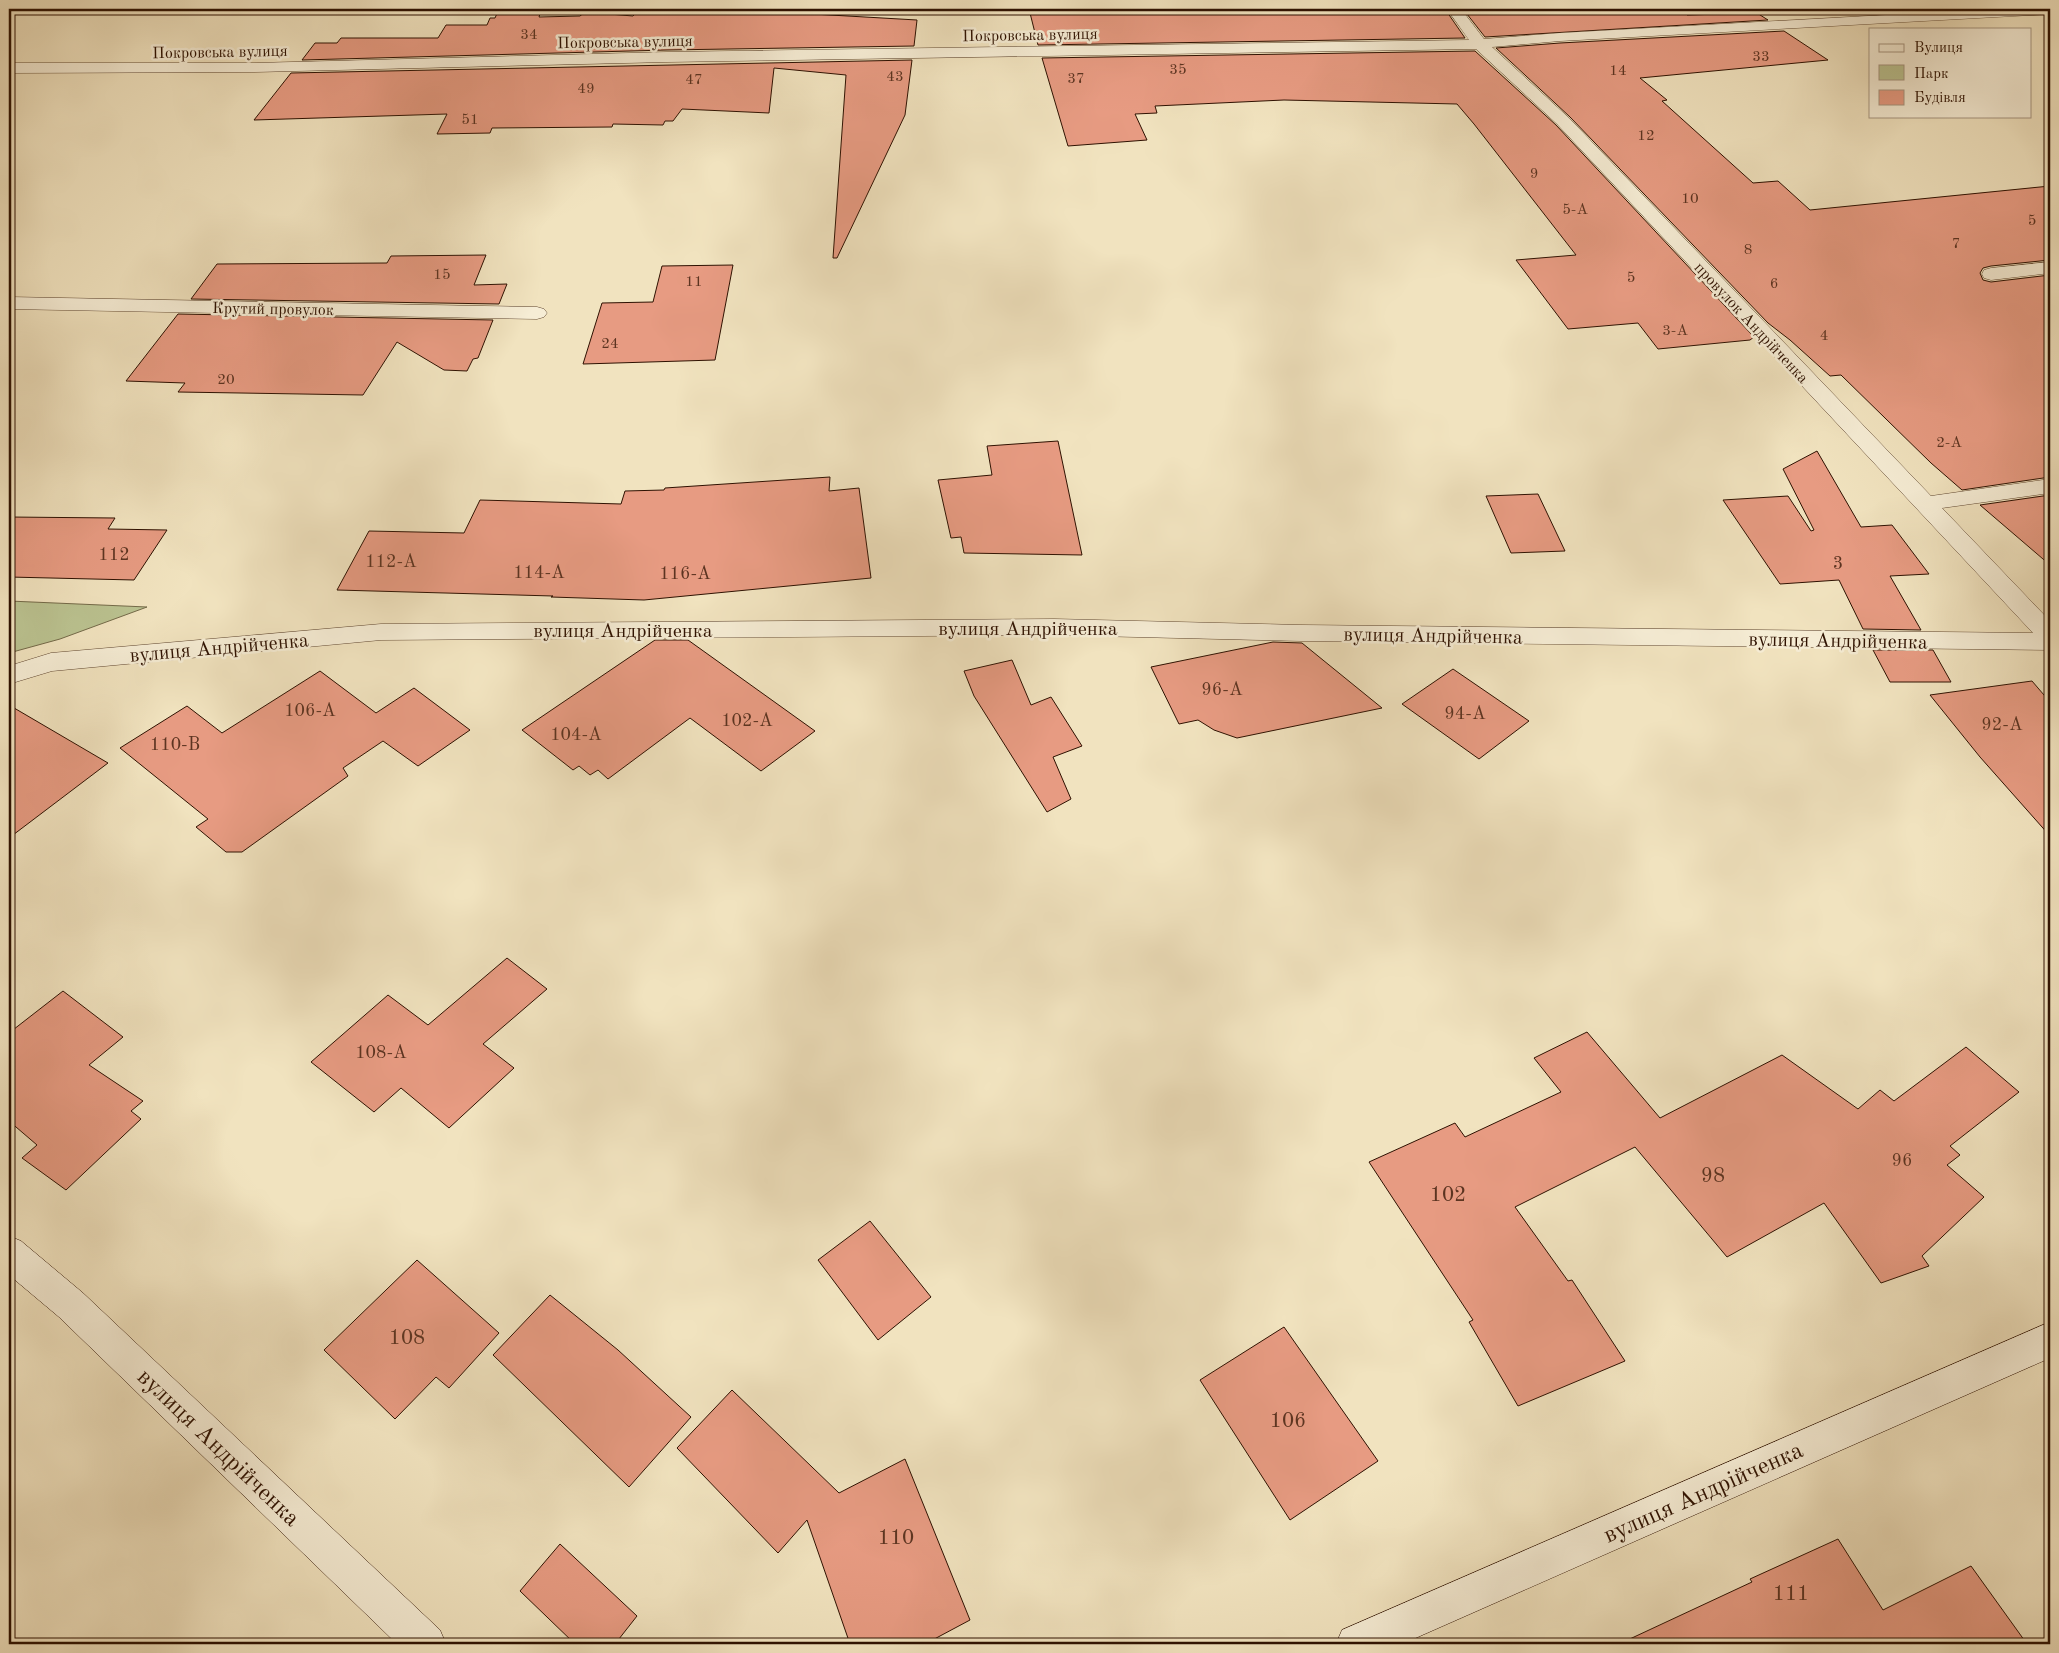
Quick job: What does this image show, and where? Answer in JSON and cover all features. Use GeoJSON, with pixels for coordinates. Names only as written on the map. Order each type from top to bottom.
{"type":"FeatureCollection","features":[{"type":"Feature","properties":{"kind":"street","name":"провулок Андрійченка"},"geometry":{"type":"LineString","coordinates":[[1454,9],[1480,44],[1563,121],[2050,636]]}},
{"type":"Feature","properties":{"kind":"street","name":"Покровська вулиця"},"geometry":{"type":"LineString","coordinates":[[9,68],[219,69],[664,57],[1480,44],[1560,36],[2050,10]]}},
{"type":"Feature","properties":{"kind":"street"},"geometry":{"type":"LineString","coordinates":[[1992,274],[2050,267]]}},
{"type":"Feature","properties":{"kind":"street","name":"Крутий провулок"},"geometry":{"type":"LineString","coordinates":[[9,303],[537,313]]}},
{"type":"Feature","properties":{"kind":"street"},"geometry":{"type":"LineString","coordinates":[[1924,504],[2050,486]]}},
{"type":"Feature","properties":{"kind":"street","name":"вулиця Андрійченка"},"geometry":{"type":"LineString","coordinates":[[9,675],[51,662],[381,632],[1054,627],[1302,633],[2050,642]]}},
{"type":"Feature","properties":{"kind":"street","name":"вулиця Андрійченка"},"geometry":{"type":"LineString","coordinates":[[9,1254],[71,1305],[426,1644]]}},
{"type":"Feature","properties":{"kind":"street","name":"вулиця Андрійченка"},"geometry":{"type":"LineString","coordinates":[[1356,1644],[2050,1340]]}},
{"type":"Feature","properties":{"kind":"green space"},"geometry":{"type":"Polygon","coordinates":[[[9,601],[147,607],[60,639],[9,653],[9,601]]]}},
{"type":"Feature","properties":{"kind":"building"},"geometry":{"type":"Polygon","coordinates":[[[499,9],[529,9],[540,14],[539,17],[580,16],[585,12],[633,16],[640,9],[780,9],[778,12],[917,20],[914,46],[667,50],[302,60],[315,43],[337,43],[341,38],[438,38],[446,25],[487,25],[490,18],[495,18],[499,9]]]}},
{"type":"Feature","properties":{"kind":"building"},"geometry":{"type":"Polygon","coordinates":[[[1071,9],[1174,13],[1174,10],[1324,14],[1325,9],[1445,9],[1465,38],[1038,45],[1030,13],[1069,12],[1071,9]]]}},
{"type":"Feature","properties":{"kind":"building"},"geometry":{"type":"Polygon","coordinates":[[[1463,9],[1668,9],[1672,12],[1684,11],[1687,15],[1757,13],[1768,20],[1485,37],[1463,9]]]}},
{"type":"Feature","properties":{"kind":"building"},"geometry":{"type":"Polygon","coordinates":[[[1784,31],[1828,60],[1640,78],[1667,100],[1662,101],[1753,183],[1778,181],[1810,210],[2050,186],[2050,260],[1991,266],[1983,268],[1980,273],[1983,280],[1991,282],[2050,275],[2050,477],[1962,490],[1931,463],[1841,375],[1830,376],[1768,323],[1570,117],[1496,48],[1784,31]]]}},
{"type":"Feature","properties":{"kind":"building"},"geometry":{"type":"Polygon","coordinates":[[[1475,51],[1556,125],[1754,337],[1750,340],[1658,349],[1638,323],[1568,329],[1516,260],[1576,255],[1457,104],[1284,100],[1155,106],[1157,113],[1135,114],[1147,140],[1068,146],[1042,58],[1475,51]]]}},
{"type":"Feature","properties":{"kind":"building"},"geometry":{"type":"Polygon","coordinates":[[[912,60],[905,115],[837,258],[833,258],[846,75],[774,68],[769,113],[682,109],[673,121],[665,121],[663,125],[613,124],[612,127],[492,128],[490,133],[437,134],[447,114],[254,120],[291,73],[912,60]]]}},
{"type":"Feature","properties":{"kind":"building"},"geometry":{"type":"Polygon","coordinates":[[[486,255],[474,285],[507,284],[499,304],[191,299],[217,264],[387,263],[391,256],[486,255]]]}},
{"type":"Feature","properties":{"kind":"building"},"geometry":{"type":"Polygon","coordinates":[[[733,265],[715,360],[583,364],[602,303],[653,302],[662,266],[733,265]]]}},
{"type":"Feature","properties":{"kind":"building"},"geometry":{"type":"Polygon","coordinates":[[[178,314],[493,320],[478,358],[473,359],[467,371],[444,370],[397,342],[363,395],[178,392],[185,383],[126,381],[178,314]]]}},
{"type":"Feature","properties":{"kind":"building"},"geometry":{"type":"Polygon","coordinates":[[[1058,441],[1082,555],[964,553],[961,537],[951,538],[938,480],[992,475],[987,446],[1058,441]]]}},
{"type":"Feature","properties":{"kind":"building"},"geometry":{"type":"Polygon","coordinates":[[[1817,451],[1861,527],[1892,525],[1929,574],[1890,576],[1921,630],[1863,629],[1839,580],[1780,584],[1723,500],[1788,496],[1811,531],[1814,530],[1783,469],[1817,451]]]}},
{"type":"Feature","properties":{"kind":"building"},"geometry":{"type":"Polygon","coordinates":[[[830,477],[829,491],[859,488],[871,578],[644,600],[337,590],[369,531],[464,533],[480,500],[621,504],[625,491],[664,490],[665,488],[830,477]]]}},
{"type":"Feature","properties":{"kind":"building"},"geometry":{"type":"Polygon","coordinates":[[[1538,494],[1565,551],[1511,553],[1486,496],[1538,494]]]}},
{"type":"Feature","properties":{"kind":"building"},"geometry":{"type":"Polygon","coordinates":[[[2050,495],[2050,565],[1980,505],[2050,495]]]}},
{"type":"Feature","properties":{"kind":"building"},"geometry":{"type":"Polygon","coordinates":[[[9,517],[115,518],[108,529],[167,530],[134,580],[9,577],[9,517]]]}},
{"type":"Feature","properties":{"kind":"building"},"geometry":{"type":"Polygon","coordinates":[[[655,640],[688,640],[815,731],[761,771],[690,718],[608,779],[598,770],[590,775],[579,766],[573,770],[522,730],[655,640]]]}},
{"type":"Feature","properties":{"kind":"building"},"geometry":{"type":"Polygon","coordinates":[[[1273,642],[1302,643],[1382,708],[1237,738],[1214,730],[1198,720],[1179,724],[1151,667],[1273,642]]]}},
{"type":"Feature","properties":{"kind":"building"},"geometry":{"type":"Polygon","coordinates":[[[1873,650],[1933,650],[1951,682],[1890,682],[1873,650]]]}},
{"type":"Feature","properties":{"kind":"building"},"geometry":{"type":"Polygon","coordinates":[[[1012,660],[1031,705],[1051,697],[1082,746],[1053,757],[1071,799],[1047,812],[974,696],[964,671],[1012,660]]]}},
{"type":"Feature","properties":{"kind":"building"},"geometry":{"type":"Polygon","coordinates":[[[1453,669],[1529,721],[1479,759],[1402,704],[1453,669]]]}},
{"type":"Feature","properties":{"kind":"building"},"geometry":{"type":"Polygon","coordinates":[[[320,671],[376,713],[414,688],[470,730],[418,766],[383,741],[343,768],[348,776],[242,852],[226,852],[196,827],[208,819],[120,748],[187,706],[222,733],[320,671]]]}},
{"type":"Feature","properties":{"kind":"building"},"geometry":{"type":"Polygon","coordinates":[[[2032,681],[2050,702],[2050,836],[1980,757],[1930,695],[2032,681]]]}},
{"type":"Feature","properties":{"kind":"building"},"geometry":{"type":"Polygon","coordinates":[[[9,705],[108,763],[9,838],[9,705]]]}},
{"type":"Feature","properties":{"kind":"building"},"geometry":{"type":"Polygon","coordinates":[[[507,958],[547,989],[483,1044],[514,1068],[449,1128],[401,1088],[374,1112],[311,1062],[388,995],[428,1025],[507,958]]]}},
{"type":"Feature","properties":{"kind":"building"},"geometry":{"type":"Polygon","coordinates":[[[63,991],[123,1037],[89,1065],[143,1101],[131,1111],[141,1119],[66,1190],[22,1158],[37,1145],[9,1121],[9,1033],[63,991]]]}},
{"type":"Feature","properties":{"kind":"building"},"geometry":{"type":"Polygon","coordinates":[[[1587,1032],[1660,1118],[1782,1055],[1858,1109],[1880,1090],[1894,1101],[1966,1047],[2019,1092],[1950,1146],[1960,1155],[1947,1165],[1984,1197],[1922,1256],[1929,1266],[1881,1283],[1824,1203],[1727,1257],[1635,1147],[1515,1207],[1568,1281],[1572,1280],[1625,1361],[1518,1406],[1469,1322],[1473,1320],[1369,1162],[1455,1123],[1465,1137],[1561,1092],[1534,1058],[1587,1032]]]}},
{"type":"Feature","properties":{"kind":"building"},"geometry":{"type":"Polygon","coordinates":[[[870,1221],[931,1297],[878,1340],[818,1260],[870,1221]]]}},
{"type":"Feature","properties":{"kind":"building"},"geometry":{"type":"Polygon","coordinates":[[[417,1260],[499,1333],[449,1388],[436,1377],[395,1419],[324,1350],[417,1260]]]}},
{"type":"Feature","properties":{"kind":"building"},"geometry":{"type":"Polygon","coordinates":[[[550,1295],[618,1350],[691,1417],[629,1487],[493,1355],[550,1295]]]}},
{"type":"Feature","properties":{"kind":"building"},"geometry":{"type":"Polygon","coordinates":[[[1284,1327],[1378,1461],[1290,1520],[1200,1380],[1284,1327]]]}},
{"type":"Feature","properties":{"kind":"building"},"geometry":{"type":"Polygon","coordinates":[[[732,1390],[839,1493],[905,1459],[970,1620],[925,1644],[850,1644],[807,1520],[778,1553],[677,1448],[732,1390]]]}},
{"type":"Feature","properties":{"kind":"building"},"geometry":{"type":"Polygon","coordinates":[[[1838,1539],[1883,1610],[1971,1566],[2027,1644],[1619,1644],[1752,1582],[1750,1579],[1838,1539]]]}},
{"type":"Feature","properties":{"kind":"building"},"geometry":{"type":"Polygon","coordinates":[[[560,1544],[637,1616],[615,1644],[575,1644],[520,1591],[560,1544]]]}}]}
